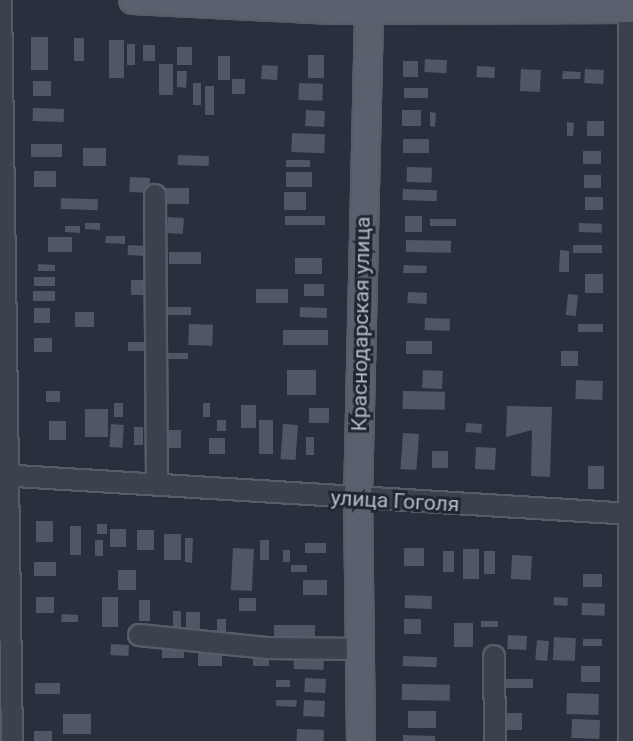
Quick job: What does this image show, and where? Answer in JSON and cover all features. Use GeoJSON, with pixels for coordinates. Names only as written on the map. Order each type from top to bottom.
{"type":"FeatureCollection","features":[{"type":"Feature","properties":{"kind":"main road"},"geometry":{"type":"LineString","coordinates":[[133,0],[369,5],[631,6]]}},
{"type":"Feature","properties":{"kind":"main road","name":"Краснодарская улица"},"geometry":{"type":"LineString","coordinates":[[361,741],[358,499],[369,5]]}},
{"type":"Feature","properties":{"kind":"street"},"geometry":{"type":"LineString","coordinates":[[1,0],[3,475],[12,741]]}},
{"type":"Feature","properties":{"kind":"street"},"geometry":{"type":"LineString","coordinates":[[628,741],[633,514],[631,6]]}},
{"type":"Feature","properties":{"kind":"street"},"geometry":{"type":"LineString","coordinates":[[155,195],[157,485]]}},
{"type":"Feature","properties":{"kind":"street","name":"улица Гоголя"},"geometry":{"type":"LineString","coordinates":[[3,475],[358,499],[633,514]]}},
{"type":"Feature","properties":{"kind":"street"},"geometry":{"type":"LineString","coordinates":[[139,635],[268,648],[360,649]]}},
{"type":"Feature","properties":{"kind":"street"},"geometry":{"type":"LineString","coordinates":[[494,656],[495,741]]}},
{"type":"Feature","properties":{"kind":"building"},"geometry":{"type":"Polygon","coordinates":[[[31,37],[48,37],[48,70],[31,70],[31,37]]]}},
{"type":"Feature","properties":{"kind":"building"},"geometry":{"type":"Polygon","coordinates":[[[74,38],[84,38],[84,61],[74,61],[74,38]]]}},
{"type":"Feature","properties":{"kind":"building"},"geometry":{"type":"Polygon","coordinates":[[[109,40],[124,40],[124,78],[109,78],[109,40]]]}},
{"type":"Feature","properties":{"kind":"building"},"geometry":{"type":"Polygon","coordinates":[[[127,44],[135,44],[135,65],[127,65],[127,44]]]}},
{"type":"Feature","properties":{"kind":"building"},"geometry":{"type":"Polygon","coordinates":[[[143,45],[155,45],[155,61],[143,61],[143,45]]]}},
{"type":"Feature","properties":{"kind":"building"},"geometry":{"type":"Polygon","coordinates":[[[177,47],[192,47],[192,65],[177,65],[177,47]]]}},
{"type":"Feature","properties":{"kind":"building"},"geometry":{"type":"Polygon","coordinates":[[[308,55],[324,55],[324,78],[308,78],[308,55]]]}},
{"type":"Feature","properties":{"kind":"building"},"geometry":{"type":"Polygon","coordinates":[[[218,56],[230,56],[230,80],[218,80],[218,56]]]}},
{"type":"Feature","properties":{"kind":"building"},"geometry":{"type":"Polygon","coordinates":[[[425,59],[447,60],[446,73],[424,72],[425,59]]]}},
{"type":"Feature","properties":{"kind":"building"},"geometry":{"type":"Polygon","coordinates":[[[403,61],[418,61],[418,77],[403,77],[403,61]]]}},
{"type":"Feature","properties":{"kind":"building"},"geometry":{"type":"Polygon","coordinates":[[[159,64],[173,64],[173,95],[159,95],[159,64]]]}},
{"type":"Feature","properties":{"kind":"building"},"geometry":{"type":"Polygon","coordinates":[[[262,65],[278,66],[277,80],[261,79],[262,65]]]}},
{"type":"Feature","properties":{"kind":"building"},"geometry":{"type":"Polygon","coordinates":[[[477,66],[495,67],[494,78],[476,77],[477,66]]]}},
{"type":"Feature","properties":{"kind":"building"},"geometry":{"type":"Polygon","coordinates":[[[521,69],[541,70],[540,92],[520,91],[521,69]]]}},
{"type":"Feature","properties":{"kind":"building"},"geometry":{"type":"Polygon","coordinates":[[[585,69],[604,70],[603,84],[584,83],[585,69]]]}},
{"type":"Feature","properties":{"kind":"building"},"geometry":{"type":"Polygon","coordinates":[[[177,71],[187,71],[186,88],[177,87],[177,71]]]}},
{"type":"Feature","properties":{"kind":"building"},"geometry":{"type":"Polygon","coordinates":[[[563,71],[581,72],[580,79],[562,79],[563,71]]]}},
{"type":"Feature","properties":{"kind":"building"},"geometry":{"type":"Polygon","coordinates":[[[232,79],[245,79],[245,94],[232,94],[232,79]]]}},
{"type":"Feature","properties":{"kind":"building"},"geometry":{"type":"Polygon","coordinates":[[[33,81],[51,81],[51,96],[33,96],[33,81]]]}},
{"type":"Feature","properties":{"kind":"building"},"geometry":{"type":"Polygon","coordinates":[[[193,83],[201,83],[201,105],[193,105],[193,83]]]}},
{"type":"Feature","properties":{"kind":"building"},"geometry":{"type":"Polygon","coordinates":[[[299,83],[323,84],[322,101],[298,100],[299,83]]]}},
{"type":"Feature","properties":{"kind":"building"},"geometry":{"type":"Polygon","coordinates":[[[205,86],[214,86],[214,115],[205,115],[205,86]]]}},
{"type":"Feature","properties":{"kind":"building"},"geometry":{"type":"Polygon","coordinates":[[[404,88],[428,88],[428,98],[404,98],[404,88]]]}},
{"type":"Feature","properties":{"kind":"building"},"geometry":{"type":"Polygon","coordinates":[[[33,108],[64,109],[64,122],[33,121],[33,108]]]}},
{"type":"Feature","properties":{"kind":"building"},"geometry":{"type":"Polygon","coordinates":[[[306,110],[325,111],[324,127],[305,126],[306,110]]]}},
{"type":"Feature","properties":{"kind":"building"},"geometry":{"type":"Polygon","coordinates":[[[402,110],[421,110],[421,126],[402,126],[402,110]]]}},
{"type":"Feature","properties":{"kind":"building"},"geometry":{"type":"Polygon","coordinates":[[[430,112],[436,113],[435,127],[430,126],[430,112]]]}},
{"type":"Feature","properties":{"kind":"building"},"geometry":{"type":"Polygon","coordinates":[[[587,121],[604,121],[604,136],[587,136],[587,121]]]}},
{"type":"Feature","properties":{"kind":"building"},"geometry":{"type":"Polygon","coordinates":[[[567,122],[574,123],[573,136],[567,136],[567,122]]]}},
{"type":"Feature","properties":{"kind":"building"},"geometry":{"type":"Polygon","coordinates":[[[292,133],[325,134],[324,153],[291,152],[292,133]]]}},
{"type":"Feature","properties":{"kind":"building"},"geometry":{"type":"Polygon","coordinates":[[[403,139],[429,139],[429,153],[403,153],[403,139]]]}},
{"type":"Feature","properties":{"kind":"building"},"geometry":{"type":"Polygon","coordinates":[[[31,144],[62,144],[62,157],[31,157],[31,144]]]}},
{"type":"Feature","properties":{"kind":"building"},"geometry":{"type":"Polygon","coordinates":[[[83,148],[106,148],[106,166],[83,166],[83,148]]]}},
{"type":"Feature","properties":{"kind":"building"},"geometry":{"type":"Polygon","coordinates":[[[583,151],[601,151],[601,164],[583,164],[583,151]]]}},
{"type":"Feature","properties":{"kind":"building"},"geometry":{"type":"Polygon","coordinates":[[[178,155],[209,156],[209,166],[178,165],[178,155]]]}},
{"type":"Feature","properties":{"kind":"building"},"geometry":{"type":"Polygon","coordinates":[[[286,160],[310,160],[310,167],[286,167],[286,160]]]}},
{"type":"Feature","properties":{"kind":"building"},"geometry":{"type":"Polygon","coordinates":[[[407,167],[432,168],[431,183],[406,182],[407,167]]]}},
{"type":"Feature","properties":{"kind":"building"},"geometry":{"type":"Polygon","coordinates":[[[34,171],[56,171],[56,187],[34,187],[34,171]]]}},
{"type":"Feature","properties":{"kind":"building"},"geometry":{"type":"Polygon","coordinates":[[[286,172],[312,172],[312,187],[286,187],[286,172]]]}},
{"type":"Feature","properties":{"kind":"building"},"geometry":{"type":"Polygon","coordinates":[[[584,175],[601,175],[601,188],[584,188],[584,175]]]}},
{"type":"Feature","properties":{"kind":"building"},"geometry":{"type":"Polygon","coordinates":[[[130,177],[150,178],[149,193],[129,192],[130,177]]]}},
{"type":"Feature","properties":{"kind":"building"},"geometry":{"type":"Polygon","coordinates":[[[164,188],[189,188],[189,204],[164,204],[164,188]]]}},
{"type":"Feature","properties":{"kind":"building"},"geometry":{"type":"Polygon","coordinates":[[[403,189],[437,190],[437,201],[403,200],[403,189]]]}},
{"type":"Feature","properties":{"kind":"building"},"geometry":{"type":"Polygon","coordinates":[[[284,192],[306,192],[306,210],[284,210],[284,192]]]}},
{"type":"Feature","properties":{"kind":"building"},"geometry":{"type":"Polygon","coordinates":[[[585,197],[603,197],[603,210],[585,210],[585,197]]]}},
{"type":"Feature","properties":{"kind":"building"},"geometry":{"type":"Polygon","coordinates":[[[61,198],[98,199],[98,210],[61,209],[61,198]]]}},
{"type":"Feature","properties":{"kind":"building"},"geometry":{"type":"Polygon","coordinates":[[[285,216],[325,216],[325,225],[285,225],[285,216]]]}},
{"type":"Feature","properties":{"kind":"building"},"geometry":{"type":"Polygon","coordinates":[[[405,216],[422,216],[422,232],[405,232],[405,216]]]}},
{"type":"Feature","properties":{"kind":"building"},"geometry":{"type":"Polygon","coordinates":[[[168,217],[184,218],[183,234],[167,233],[168,217]]]}},
{"type":"Feature","properties":{"kind":"building"},"geometry":{"type":"Polygon","coordinates":[[[430,219],[456,219],[456,226],[430,226],[430,219]]]}},
{"type":"Feature","properties":{"kind":"building"},"geometry":{"type":"Polygon","coordinates":[[[85,223],[100,223],[100,230],[85,229],[85,223]]]}},
{"type":"Feature","properties":{"kind":"building"},"geometry":{"type":"Polygon","coordinates":[[[579,223],[602,224],[602,233],[579,232],[579,223]]]}},
{"type":"Feature","properties":{"kind":"building"},"geometry":{"type":"Polygon","coordinates":[[[65,226],[80,226],[80,233],[65,232],[65,226]]]}},
{"type":"Feature","properties":{"kind":"building"},"geometry":{"type":"Polygon","coordinates":[[[106,236],[125,236],[125,244],[105,243],[106,236]]]}},
{"type":"Feature","properties":{"kind":"building"},"geometry":{"type":"Polygon","coordinates":[[[48,237],[72,237],[72,252],[48,252],[48,237]]]}},
{"type":"Feature","properties":{"kind":"building"},"geometry":{"type":"Polygon","coordinates":[[[406,240],[451,241],[451,253],[406,252],[406,240]]]}},
{"type":"Feature","properties":{"kind":"building"},"geometry":{"type":"Polygon","coordinates":[[[128,245],[150,246],[149,256],[127,255],[128,245]]]}},
{"type":"Feature","properties":{"kind":"building"},"geometry":{"type":"Polygon","coordinates":[[[573,245],[602,245],[602,253],[573,253],[573,245]]]}},
{"type":"Feature","properties":{"kind":"building"},"geometry":{"type":"Polygon","coordinates":[[[560,250],[569,251],[569,272],[559,272],[560,250]]]}},
{"type":"Feature","properties":{"kind":"building"},"geometry":{"type":"Polygon","coordinates":[[[169,252],[201,252],[201,264],[169,264],[169,252]]]}},
{"type":"Feature","properties":{"kind":"building"},"geometry":{"type":"Polygon","coordinates":[[[295,258],[322,258],[322,274],[295,274],[295,258]]]}},
{"type":"Feature","properties":{"kind":"building"},"geometry":{"type":"Polygon","coordinates":[[[38,264],[55,265],[55,271],[38,271],[38,264]]]}},
{"type":"Feature","properties":{"kind":"building"},"geometry":{"type":"Polygon","coordinates":[[[404,265],[427,266],[426,273],[403,273],[404,265]]]}},
{"type":"Feature","properties":{"kind":"building"},"geometry":{"type":"Polygon","coordinates":[[[585,274],[603,274],[603,293],[585,293],[585,274]]]}},
{"type":"Feature","properties":{"kind":"building"},"geometry":{"type":"Polygon","coordinates":[[[34,277],[55,277],[55,286],[34,286],[34,277]]]}},
{"type":"Feature","properties":{"kind":"building"},"geometry":{"type":"Polygon","coordinates":[[[131,280],[151,280],[151,295],[131,295],[131,280]]]}},
{"type":"Feature","properties":{"kind":"building"},"geometry":{"type":"Polygon","coordinates":[[[304,284],[324,284],[324,296],[304,296],[304,284]]]}},
{"type":"Feature","properties":{"kind":"building"},"geometry":{"type":"Polygon","coordinates":[[[256,289],[288,289],[288,303],[256,303],[256,289]]]}},
{"type":"Feature","properties":{"kind":"building"},"geometry":{"type":"Polygon","coordinates":[[[33,291],[55,291],[55,301],[33,301],[33,291]]]}},
{"type":"Feature","properties":{"kind":"building"},"geometry":{"type":"Polygon","coordinates":[[[408,292],[427,293],[426,304],[407,303],[408,292]]]}},
{"type":"Feature","properties":{"kind":"building"},"geometry":{"type":"Polygon","coordinates":[[[568,294],[578,295],[576,316],[566,315],[568,294]]]}},
{"type":"Feature","properties":{"kind":"building"},"geometry":{"type":"Polygon","coordinates":[[[167,307],[191,307],[191,315],[167,315],[167,307]]]}},
{"type":"Feature","properties":{"kind":"building"},"geometry":{"type":"Polygon","coordinates":[[[300,307],[327,308],[327,318],[300,317],[300,307]]]}},
{"type":"Feature","properties":{"kind":"building"},"geometry":{"type":"Polygon","coordinates":[[[34,308],[50,308],[50,323],[34,323],[34,308]]]}},
{"type":"Feature","properties":{"kind":"building"},"geometry":{"type":"Polygon","coordinates":[[[75,312],[94,312],[94,327],[75,327],[75,312]]]}},
{"type":"Feature","properties":{"kind":"building"},"geometry":{"type":"Polygon","coordinates":[[[425,318],[450,319],[450,331],[425,330],[425,318]]]}},
{"type":"Feature","properties":{"kind":"building"},"geometry":{"type":"Polygon","coordinates":[[[189,324],[213,325],[212,346],[188,345],[189,324]]]}},
{"type":"Feature","properties":{"kind":"building"},"geometry":{"type":"Polygon","coordinates":[[[578,324],[603,324],[603,332],[578,332],[578,324]]]}},
{"type":"Feature","properties":{"kind":"building"},"geometry":{"type":"Polygon","coordinates":[[[283,330],[328,330],[328,345],[283,345],[283,330]]]}},
{"type":"Feature","properties":{"kind":"building"},"geometry":{"type":"Polygon","coordinates":[[[34,338],[52,338],[52,352],[34,352],[34,338]]]}},
{"type":"Feature","properties":{"kind":"building"},"geometry":{"type":"Polygon","coordinates":[[[406,341],[432,341],[432,354],[406,354],[406,341]]]}},
{"type":"Feature","properties":{"kind":"building"},"geometry":{"type":"Polygon","coordinates":[[[128,342],[152,342],[152,351],[128,351],[128,342]]]}},
{"type":"Feature","properties":{"kind":"building"},"geometry":{"type":"Polygon","coordinates":[[[561,351],[578,351],[578,366],[561,366],[561,351]]]}},
{"type":"Feature","properties":{"kind":"building"},"geometry":{"type":"Polygon","coordinates":[[[167,353],[188,353],[188,359],[167,359],[167,353]]]}},
{"type":"Feature","properties":{"kind":"building"},"geometry":{"type":"Polygon","coordinates":[[[287,370],[316,370],[316,395],[287,395],[287,370]]]}},
{"type":"Feature","properties":{"kind":"building"},"geometry":{"type":"Polygon","coordinates":[[[423,370],[443,371],[442,389],[422,388],[423,370]]]}},
{"type":"Feature","properties":{"kind":"building"},"geometry":{"type":"Polygon","coordinates":[[[576,380],[603,381],[602,400],[575,399],[576,380]]]}},
{"type":"Feature","properties":{"kind":"building"},"geometry":{"type":"Polygon","coordinates":[[[46,391],[60,391],[60,402],[46,402],[46,391]]]}},
{"type":"Feature","properties":{"kind":"building"},"geometry":{"type":"Polygon","coordinates":[[[403,391],[445,392],[445,410],[403,409],[403,391]]]}},
{"type":"Feature","properties":{"kind":"building"},"geometry":{"type":"Polygon","coordinates":[[[114,403],[123,403],[123,417],[114,417],[114,403]]]}},
{"type":"Feature","properties":{"kind":"building"},"geometry":{"type":"Polygon","coordinates":[[[203,403],[210,403],[210,417],[203,417],[203,403]]]}},
{"type":"Feature","properties":{"kind":"building"},"geometry":{"type":"Polygon","coordinates":[[[241,405],[256,405],[256,428],[241,428],[241,405]]]}},
{"type":"Feature","properties":{"kind":"building"},"geometry":{"type":"Polygon","coordinates":[[[507,406],[552,407],[550,477],[531,476],[532,430],[506,437],[507,406]]]}},
{"type":"Feature","properties":{"kind":"building"},"geometry":{"type":"Polygon","coordinates":[[[309,408],[329,408],[329,423],[309,423],[309,408]]]}},
{"type":"Feature","properties":{"kind":"building"},"geometry":{"type":"Polygon","coordinates":[[[85,409],[108,409],[108,437],[85,437],[85,409]]]}},
{"type":"Feature","properties":{"kind":"building"},"geometry":{"type":"Polygon","coordinates":[[[217,420],[226,420],[226,431],[217,431],[217,420]]]}},
{"type":"Feature","properties":{"kind":"building"},"geometry":{"type":"Polygon","coordinates":[[[259,420],[273,420],[273,454],[259,454],[259,420]]]}},
{"type":"Feature","properties":{"kind":"building"},"geometry":{"type":"Polygon","coordinates":[[[49,421],[66,421],[66,440],[49,440],[49,421]]]}},
{"type":"Feature","properties":{"kind":"building"},"geometry":{"type":"Polygon","coordinates":[[[466,423],[482,424],[481,433],[465,432],[466,423]]]}},
{"type":"Feature","properties":{"kind":"building"},"geometry":{"type":"Polygon","coordinates":[[[111,424],[124,425],[122,448],[109,447],[111,424]]]}},
{"type":"Feature","properties":{"kind":"building"},"geometry":{"type":"Polygon","coordinates":[[[283,424],[298,425],[296,460],[281,459],[283,424]]]}},
{"type":"Feature","properties":{"kind":"building"},"geometry":{"type":"Polygon","coordinates":[[[134,427],[143,427],[143,445],[134,445],[134,427]]]}},
{"type":"Feature","properties":{"kind":"building"},"geometry":{"type":"Polygon","coordinates":[[[166,430],[181,430],[181,448],[166,448],[166,430]]]}},
{"type":"Feature","properties":{"kind":"building"},"geometry":{"type":"Polygon","coordinates":[[[403,433],[419,434],[416,470],[400,469],[403,433]]]}},
{"type":"Feature","properties":{"kind":"building"},"geometry":{"type":"Polygon","coordinates":[[[306,437],[314,437],[314,455],[306,455],[306,437]]]}},
{"type":"Feature","properties":{"kind":"building"},"geometry":{"type":"Polygon","coordinates":[[[209,438],[225,438],[225,454],[209,454],[209,438]]]}},
{"type":"Feature","properties":{"kind":"building"},"geometry":{"type":"Polygon","coordinates":[[[476,447],[496,448],[495,470],[475,469],[476,447]]]}},
{"type":"Feature","properties":{"kind":"building"},"geometry":{"type":"Polygon","coordinates":[[[432,451],[448,451],[448,468],[432,468],[432,451]]]}},
{"type":"Feature","properties":{"kind":"building"},"geometry":{"type":"Polygon","coordinates":[[[588,466],[604,466],[604,489],[588,489],[588,466]]]}},
{"type":"Feature","properties":{"kind":"building"},"geometry":{"type":"Polygon","coordinates":[[[36,521],[53,521],[53,542],[36,542],[36,521]]]}},
{"type":"Feature","properties":{"kind":"building"},"geometry":{"type":"Polygon","coordinates":[[[97,524],[107,524],[107,534],[97,534],[97,524]]]}},
{"type":"Feature","properties":{"kind":"building"},"geometry":{"type":"Polygon","coordinates":[[[70,526],[81,526],[81,555],[70,555],[70,526]]]}},
{"type":"Feature","properties":{"kind":"building"},"geometry":{"type":"Polygon","coordinates":[[[110,529],[126,529],[126,547],[110,547],[110,529]]]}},
{"type":"Feature","properties":{"kind":"building"},"geometry":{"type":"Polygon","coordinates":[[[137,530],[154,530],[154,550],[137,550],[137,530]]]}},
{"type":"Feature","properties":{"kind":"building"},"geometry":{"type":"Polygon","coordinates":[[[164,534],[181,534],[181,560],[164,560],[164,534]]]}},
{"type":"Feature","properties":{"kind":"building"},"geometry":{"type":"Polygon","coordinates":[[[185,538],[193,538],[192,563],[185,562],[185,538]]]}},
{"type":"Feature","properties":{"kind":"building"},"geometry":{"type":"Polygon","coordinates":[[[95,540],[103,540],[103,556],[95,556],[95,540]]]}},
{"type":"Feature","properties":{"kind":"building"},"geometry":{"type":"Polygon","coordinates":[[[260,540],[269,540],[269,560],[260,560],[260,540]]]}},
{"type":"Feature","properties":{"kind":"building"},"geometry":{"type":"Polygon","coordinates":[[[305,543],[326,543],[326,553],[305,553],[305,543]]]}},
{"type":"Feature","properties":{"kind":"building"},"geometry":{"type":"Polygon","coordinates":[[[233,548],[254,549],[252,591],[231,590],[233,548]]]}},
{"type":"Feature","properties":{"kind":"building"},"geometry":{"type":"Polygon","coordinates":[[[404,548],[424,548],[424,566],[404,566],[404,548]]]}},
{"type":"Feature","properties":{"kind":"building"},"geometry":{"type":"Polygon","coordinates":[[[463,549],[479,549],[479,579],[463,579],[463,549]]]}},
{"type":"Feature","properties":{"kind":"building"},"geometry":{"type":"Polygon","coordinates":[[[283,550],[290,550],[290,562],[283,562],[283,550]]]}},
{"type":"Feature","properties":{"kind":"building"},"geometry":{"type":"Polygon","coordinates":[[[443,551],[454,551],[454,572],[443,572],[443,551]]]}},
{"type":"Feature","properties":{"kind":"building"},"geometry":{"type":"Polygon","coordinates":[[[484,551],[495,551],[495,574],[484,574],[484,551]]]}},
{"type":"Feature","properties":{"kind":"building"},"geometry":{"type":"Polygon","coordinates":[[[512,555],[532,556],[531,580],[511,579],[512,555]]]}},
{"type":"Feature","properties":{"kind":"building"},"geometry":{"type":"Polygon","coordinates":[[[34,562],[56,562],[56,576],[34,576],[34,562]]]}},
{"type":"Feature","properties":{"kind":"building"},"geometry":{"type":"Polygon","coordinates":[[[291,565],[307,565],[307,572],[291,572],[291,565]]]}},
{"type":"Feature","properties":{"kind":"building"},"geometry":{"type":"Polygon","coordinates":[[[118,570],[136,570],[136,590],[118,590],[118,570]]]}},
{"type":"Feature","properties":{"kind":"building"},"geometry":{"type":"Polygon","coordinates":[[[583,574],[602,574],[602,587],[583,587],[583,574]]]}},
{"type":"Feature","properties":{"kind":"building"},"geometry":{"type":"Polygon","coordinates":[[[303,580],[327,580],[327,595],[303,595],[303,580]]]}},
{"type":"Feature","properties":{"kind":"building"},"geometry":{"type":"Polygon","coordinates":[[[405,595],[432,596],[432,609],[405,608],[405,595]]]}},
{"type":"Feature","properties":{"kind":"building"},"geometry":{"type":"Polygon","coordinates":[[[36,597],[54,597],[54,613],[36,613],[36,597]]]}},
{"type":"Feature","properties":{"kind":"building"},"geometry":{"type":"Polygon","coordinates":[[[102,597],[118,597],[118,627],[102,627],[102,597]]]}},
{"type":"Feature","properties":{"kind":"building"},"geometry":{"type":"Polygon","coordinates":[[[554,597],[568,598],[567,606],[553,605],[554,597]]]}},
{"type":"Feature","properties":{"kind":"building"},"geometry":{"type":"Polygon","coordinates":[[[239,598],[256,598],[256,611],[239,611],[239,598]]]}},
{"type":"Feature","properties":{"kind":"building"},"geometry":{"type":"Polygon","coordinates":[[[139,600],[150,600],[150,621],[139,621],[139,600]]]}},
{"type":"Feature","properties":{"kind":"building"},"geometry":{"type":"Polygon","coordinates":[[[582,603],[605,604],[605,616],[582,615],[582,603]]]}},
{"type":"Feature","properties":{"kind":"building"},"geometry":{"type":"Polygon","coordinates":[[[173,611],[181,611],[181,630],[173,630],[173,611]]]}},
{"type":"Feature","properties":{"kind":"building"},"geometry":{"type":"Polygon","coordinates":[[[186,612],[200,612],[200,630],[186,630],[186,612]]]}},
{"type":"Feature","properties":{"kind":"building"},"geometry":{"type":"Polygon","coordinates":[[[62,614],[78,615],[78,622],[61,622],[62,614]]]}},
{"type":"Feature","properties":{"kind":"building"},"geometry":{"type":"Polygon","coordinates":[[[217,619],[226,619],[226,635],[217,635],[217,619]]]}},
{"type":"Feature","properties":{"kind":"building"},"geometry":{"type":"Polygon","coordinates":[[[404,619],[421,619],[421,634],[404,634],[404,619]]]}},
{"type":"Feature","properties":{"kind":"building"},"geometry":{"type":"Polygon","coordinates":[[[481,621],[498,621],[498,627],[481,627],[481,621]]]}},
{"type":"Feature","properties":{"kind":"building"},"geometry":{"type":"Polygon","coordinates":[[[454,623],[473,623],[473,647],[454,647],[454,623]]]}},
{"type":"Feature","properties":{"kind":"building"},"geometry":{"type":"Polygon","coordinates":[[[274,625],[315,625],[315,642],[274,642],[274,625]]]}},
{"type":"Feature","properties":{"kind":"building"},"geometry":{"type":"Polygon","coordinates":[[[508,635],[527,636],[526,650],[507,649],[508,635]]]}},
{"type":"Feature","properties":{"kind":"building"},"geometry":{"type":"Polygon","coordinates":[[[554,637],[576,638],[575,661],[553,660],[554,637]]]}},
{"type":"Feature","properties":{"kind":"building"},"geometry":{"type":"Polygon","coordinates":[[[583,639],[602,639],[602,646],[583,646],[583,639]]]}},
{"type":"Feature","properties":{"kind":"building"},"geometry":{"type":"Polygon","coordinates":[[[537,640],[549,641],[547,661],[535,660],[537,640]]]}},
{"type":"Feature","properties":{"kind":"building"},"geometry":{"type":"Polygon","coordinates":[[[111,644],[129,645],[128,656],[110,655],[111,644]]]}},
{"type":"Feature","properties":{"kind":"building"},"geometry":{"type":"Polygon","coordinates":[[[162,647],[184,647],[184,658],[162,658],[162,647]]]}},
{"type":"Feature","properties":{"kind":"building"},"geometry":{"type":"Polygon","coordinates":[[[198,652],[222,652],[222,666],[198,666],[198,652]]]}},
{"type":"Feature","properties":{"kind":"building"},"geometry":{"type":"Polygon","coordinates":[[[253,654],[269,654],[269,666],[253,666],[253,654]]]}},
{"type":"Feature","properties":{"kind":"building"},"geometry":{"type":"Polygon","coordinates":[[[294,655],[324,656],[323,670],[294,669],[294,655]]]}},
{"type":"Feature","properties":{"kind":"building"},"geometry":{"type":"Polygon","coordinates":[[[403,656],[437,657],[437,667],[403,666],[403,656]]]}},
{"type":"Feature","properties":{"kind":"building"},"geometry":{"type":"Polygon","coordinates":[[[581,666],[600,666],[600,682],[581,682],[581,666]]]}},
{"type":"Feature","properties":{"kind":"building"},"geometry":{"type":"Polygon","coordinates":[[[305,678],[326,679],[325,693],[304,692],[305,678]]]}},
{"type":"Feature","properties":{"kind":"building"},"geometry":{"type":"Polygon","coordinates":[[[502,679],[533,679],[533,688],[502,688],[502,679]]]}},
{"type":"Feature","properties":{"kind":"building"},"geometry":{"type":"Polygon","coordinates":[[[276,680],[290,680],[290,687],[276,687],[276,680]]]}},
{"type":"Feature","properties":{"kind":"building"},"geometry":{"type":"Polygon","coordinates":[[[35,683],[60,683],[60,694],[35,694],[35,683]]]}},
{"type":"Feature","properties":{"kind":"building"},"geometry":{"type":"Polygon","coordinates":[[[402,684],[450,685],[450,701],[402,700],[402,684]]]}},
{"type":"Feature","properties":{"kind":"building"},"geometry":{"type":"Polygon","coordinates":[[[567,693],[599,694],[598,715],[566,714],[567,693]]]}},
{"type":"Feature","properties":{"kind":"building"},"geometry":{"type":"Polygon","coordinates":[[[276,700],[297,700],[296,707],[276,706],[276,700]]]}},
{"type":"Feature","properties":{"kind":"building"},"geometry":{"type":"Polygon","coordinates":[[[304,700],[325,701],[324,717],[303,716],[304,700]]]}},
{"type":"Feature","properties":{"kind":"building"},"geometry":{"type":"Polygon","coordinates":[[[408,711],[436,711],[436,728],[408,728],[408,711]]]}},
{"type":"Feature","properties":{"kind":"building"},"geometry":{"type":"Polygon","coordinates":[[[503,713],[522,713],[522,730],[503,730],[503,713]]]}},
{"type":"Feature","properties":{"kind":"building"},"geometry":{"type":"Polygon","coordinates":[[[63,714],[91,714],[91,734],[63,734],[63,714]]]}},
{"type":"Feature","properties":{"kind":"building"},"geometry":{"type":"Polygon","coordinates":[[[572,719],[600,720],[599,739],[571,738],[572,719]]]}},
{"type":"Feature","properties":{"kind":"building"},"geometry":{"type":"Polygon","coordinates":[[[297,729],[324,730],[324,741],[297,741],[297,729]]]}},
{"type":"Feature","properties":{"kind":"building"},"geometry":{"type":"Polygon","coordinates":[[[34,731],[52,731],[52,741],[34,741],[34,731]]]}},
{"type":"Feature","properties":{"kind":"building"},"geometry":{"type":"Polygon","coordinates":[[[403,735],[435,736],[435,741],[403,741],[403,735]]]}}]}
